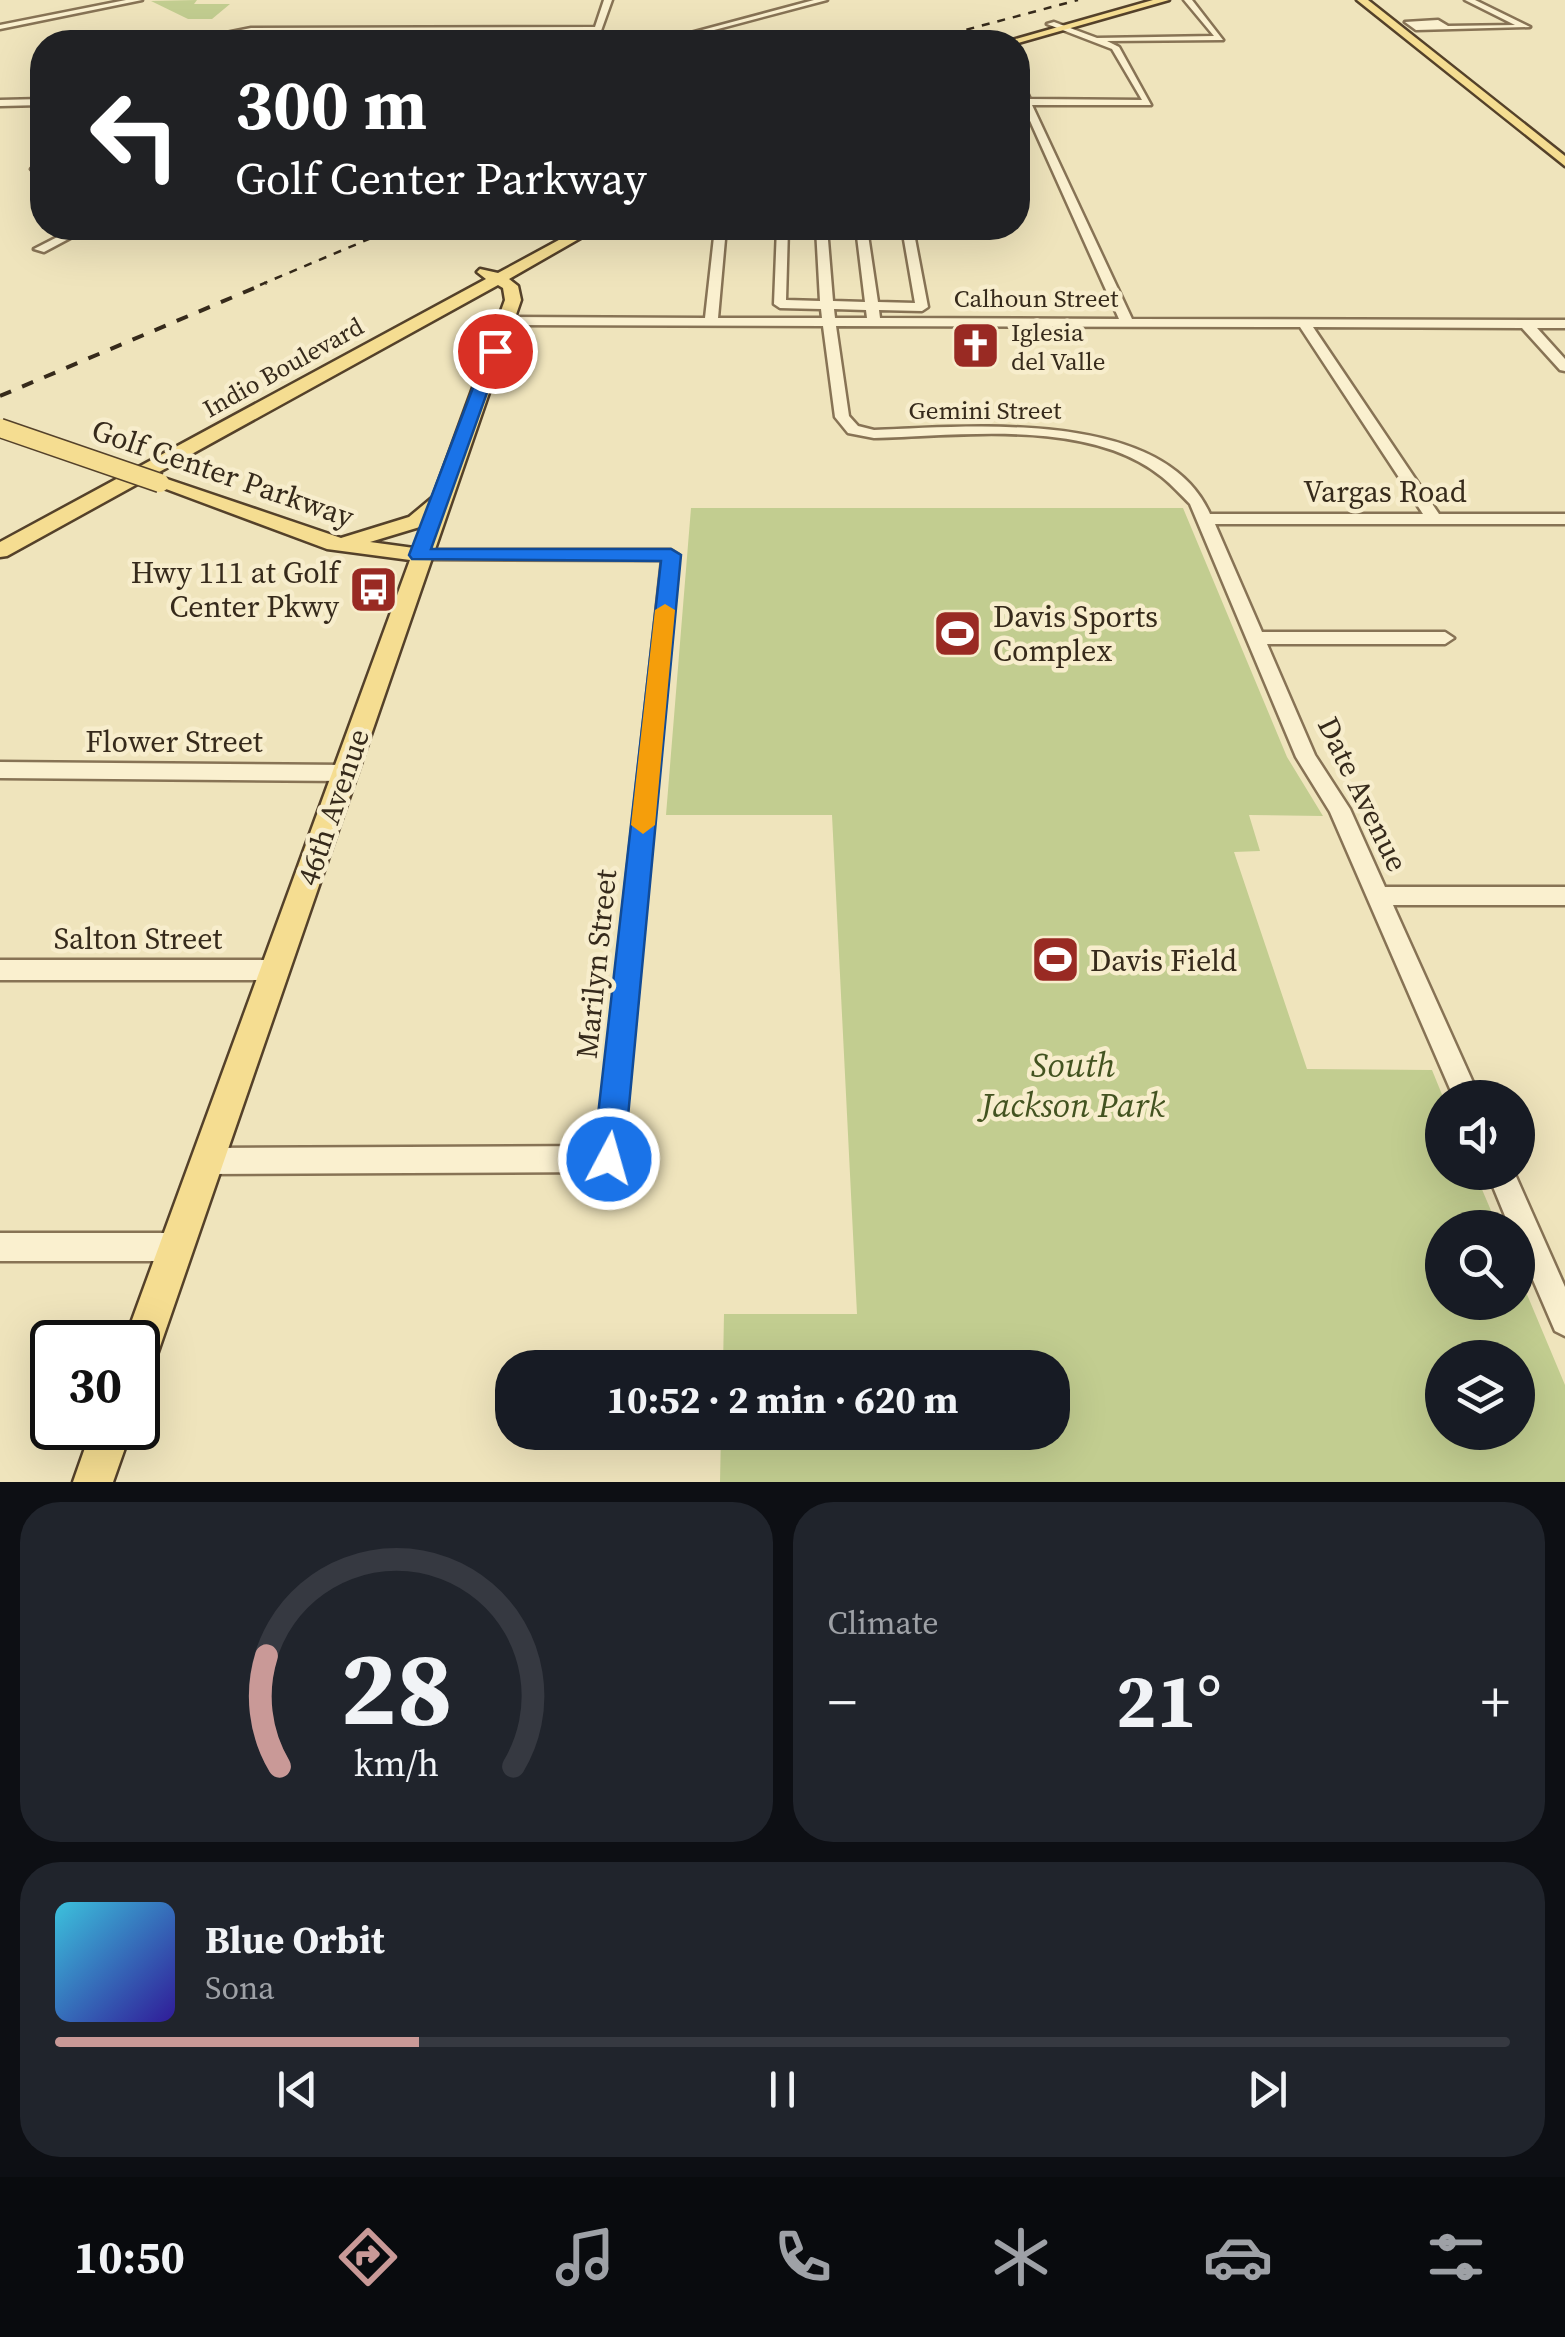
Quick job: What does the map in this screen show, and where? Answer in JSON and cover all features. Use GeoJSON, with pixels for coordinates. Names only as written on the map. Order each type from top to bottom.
{"type":"FeatureCollection","features":[{"type":"Feature","properties":{"kind":"main road"},"geometry":{"type":"LineString","coordinates":[[1030,35],[1142,0]]}},
{"type":"Feature","properties":{"kind":"main road"},"geometry":{"type":"LineString","coordinates":[[1030,32],[1164,0]]}},
{"type":"Feature","properties":{"kind":"main road"},"geometry":{"type":"LineString","coordinates":[[1362,0],[1565,162]]}},
{"type":"Feature","properties":{"kind":"main road","name":"Indio Boulevard"},"geometry":{"type":"LineString","coordinates":[[0,551],[550,240]]}},
{"type":"Feature","properties":{"kind":"main road","name":"Indio Boulevard"},"geometry":{"type":"LineString","coordinates":[[0,533],[566,240]]}},
{"type":"Feature","properties":{"kind":"main road"},"geometry":{"type":"LineString","coordinates":[[491,276],[514,292],[506,321]]}},
{"type":"Feature","properties":{"kind":"main road","name":"46th Avenue"},"geometry":{"type":"LineString","coordinates":[[150,1320],[347,773],[419,555],[506,321]]}},
{"type":"Feature","properties":{"kind":"main road","name":"Golf Center Parkway"},"geometry":{"type":"LineString","coordinates":[[0,428],[334,544],[419,555]]}},
{"type":"Feature","properties":{"kind":"main road"},"geometry":{"type":"LineString","coordinates":[[334,544],[395,530],[416,521],[439,501]]}},
{"type":"Feature","properties":{"kind":"main road"},"geometry":{"type":"LineString","coordinates":[[93,1482],[104,1450]]}},
{"type":"Feature","properties":{"kind":"street"},"geometry":{"type":"LineString","coordinates":[[0,27],[138,0]]}},
{"type":"Feature","properties":{"kind":"street"},"geometry":{"type":"LineString","coordinates":[[251,30],[598,29],[608,0]]}},
{"type":"Feature","properties":{"kind":"street"},"geometry":{"type":"LineString","coordinates":[[708,30],[824,0]]}},
{"type":"Feature","properties":{"kind":"street"},"geometry":{"type":"LineString","coordinates":[[1098,39],[1220,38],[1188,0]]}},
{"type":"Feature","properties":{"kind":"street"},"geometry":{"type":"LineString","coordinates":[[1446,28],[1526,28],[1469,0]]}},
{"type":"Feature","properties":{"kind":"street"},"geometry":{"type":"LineString","coordinates":[[1030,102],[1148,103],[1115,47],[1056,26]]}},
{"type":"Feature","properties":{"kind":"street"},"geometry":{"type":"LineString","coordinates":[[0,102],[30,102]]}},
{"type":"Feature","properties":{"kind":"street"},"geometry":{"type":"LineString","coordinates":[[1030,119],[1126,321]]}},
{"type":"Feature","properties":{"kind":"street"},"geometry":{"type":"LineString","coordinates":[[40,249],[58,240]]}},
{"type":"Feature","properties":{"kind":"street"},"geometry":{"type":"LineString","coordinates":[[711,322],[719,240]]}},
{"type":"Feature","properties":{"kind":"street"},"geometry":{"type":"LineString","coordinates":[[782,240],[780,304],[828,314],[823,240]]}},
{"type":"Feature","properties":{"kind":"street"},"geometry":{"type":"LineString","coordinates":[[863,240],[872,314]]}},
{"type":"Feature","properties":{"kind":"street"},"geometry":{"type":"LineString","coordinates":[[910,240],[924,314]]}},
{"type":"Feature","properties":{"kind":"street","name":"Calhoun Street"},"geometry":{"type":"LineString","coordinates":[[506,321],[711,322],[828,314],[924,314],[1126,321],[1565,324]]}},
{"type":"Feature","properties":{"kind":"street","name":"Gemini Street"},"geometry":{"type":"LineString","coordinates":[[828,314],[842,418],[853,430],[874,434],[1050,434],[1097,440],[1128,450],[1166,470],[1184,485],[1204,519]]}},
{"type":"Feature","properties":{"kind":"street"},"geometry":{"type":"LineString","coordinates":[[1302,322],[1434,519]]}},
{"type":"Feature","properties":{"kind":"street"},"geometry":{"type":"LineString","coordinates":[[1526,324],[1565,367]]}},
{"type":"Feature","properties":{"kind":"street","name":"Vargas Road"},"geometry":{"type":"LineString","coordinates":[[1204,519],[1565,519]]}},
{"type":"Feature","properties":{"kind":"street","name":"Date Avenue"},"geometry":{"type":"LineString","coordinates":[[1204,519],[1306,757],[1340,809],[1459,1080]]}},
{"type":"Feature","properties":{"kind":"street","name":"Golf Center Parkway"},"geometry":{"type":"LineString","coordinates":[[419,555],[671,555]]}},
{"type":"Feature","properties":{"kind":"street","name":"Marilyn Street"},"geometry":{"type":"LineString","coordinates":[[206,1161],[609,1159],[671,555]]}},
{"type":"Feature","properties":{"kind":"street"},"geometry":{"type":"LineString","coordinates":[[1254,638],[1446,638]]}},
{"type":"Feature","properties":{"kind":"street","name":"Flower Street"},"geometry":{"type":"LineString","coordinates":[[0,770],[347,773]]}},
{"type":"Feature","properties":{"kind":"street"},"geometry":{"type":"LineString","coordinates":[[1378,896],[1565,896]]}},
{"type":"Feature","properties":{"kind":"street","name":"Salton Street"},"geometry":{"type":"LineString","coordinates":[[0,970],[276,970]]}},
{"type":"Feature","properties":{"kind":"street"},"geometry":{"type":"LineString","coordinates":[[1508,1190],[1565,1320]]}},
{"type":"Feature","properties":{"kind":"street"},"geometry":{"type":"LineString","coordinates":[[0,1247],[176,1247]]}},
{"type":"Feature","properties":{"kind":"green space"},"geometry":{"type":"Polygon","coordinates":[[[197,0],[194,4],[230,4],[212,19],[188,19],[151,1],[197,0]]]}},
{"type":"Feature","properties":{"kind":"green space","name":"South Jackson Park"},"geometry":{"type":"Polygon","coordinates":[[[691,508],[1183,508],[1287,757],[1323,816],[1249,815],[1260,851],[1234,852],[1307,1069],[1432,1070],[1436,1080],[1425,1080],[1425,1190],[1482,1190],[1491,1210],[1425,1210],[1425,1320],[1535,1320],[1535,1314],[1565,1385],[1565,1482],[720,1482],[721,1450],[1070,1450],[1070,1350],[723,1350],[724,1314],[857,1314],[832,815],[666,815],[691,508]]]}},
{"type":"Feature","properties":{"kind":"railway"},"geometry":{"type":"LineString","coordinates":[[965,30],[1078,0]]}},
{"type":"Feature","properties":{"kind":"railway"},"geometry":{"type":"LineString","coordinates":[[260,285],[367,240]]}},
{"type":"Feature","properties":{"kind":"railway"},"geometry":{"type":"LineString","coordinates":[[0,396],[266,283]]}},
{"type":"Feature","properties":{"kind":"slow traffic"},"geometry":{"type":"LineString","coordinates":[[643,825],[665,610]]}},
{"type":"Feature","properties":{"kind":"place","name":"Iglesia del Valle"},"geometry":{"type":"Point","coordinates":[976,346]}},
{"type":"Feature","properties":{"kind":"place","name":"Hwy 111 at Golf Center Pkwy"},"geometry":{"type":"Point","coordinates":[374,589]}},
{"type":"Feature","properties":{"kind":"place","name":"Davis Sports Complex"},"geometry":{"type":"Point","coordinates":[958,633]}},
{"type":"Feature","properties":{"kind":"place","name":"Davis Field"},"geometry":{"type":"Point","coordinates":[1055,960]}},
{"type":"Feature","properties":{"kind":"route"},"geometry":{"type":"LineString","coordinates":[[495,351],[419,555],[671,555],[609,1159]]}}]}
